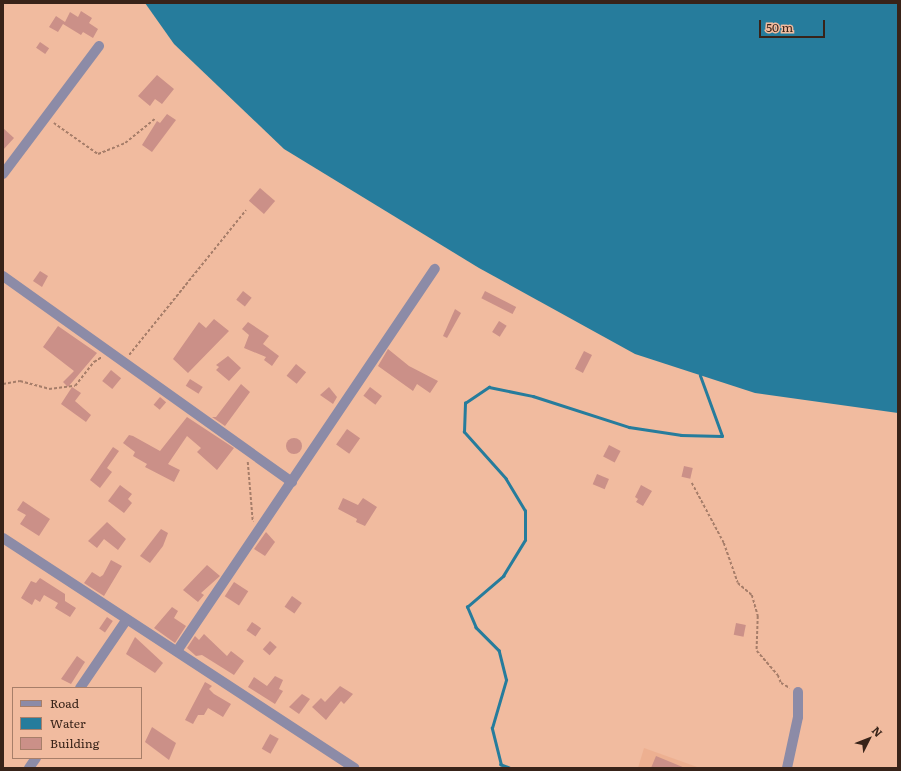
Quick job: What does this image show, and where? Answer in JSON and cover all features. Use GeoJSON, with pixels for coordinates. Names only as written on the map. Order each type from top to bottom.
{"type":"FeatureCollection","features":[{"type":"Feature","properties":{"kind":"street"},"geometry":{"type":"LineString","coordinates":[[3,174],[99,46]]}},
{"type":"Feature","properties":{"kind":"street"},"geometry":{"type":"LineString","coordinates":[[177,651],[435,269]]}},
{"type":"Feature","properties":{"kind":"street"},"geometry":{"type":"LineString","coordinates":[[3,276],[108,353],[292,482]]}},
{"type":"Feature","properties":{"kind":"street"},"geometry":{"type":"LineString","coordinates":[[3,538],[354,768]]}},
{"type":"Feature","properties":{"kind":"street"},"geometry":{"type":"LineString","coordinates":[[81,687],[127,619]]}},
{"type":"Feature","properties":{"kind":"street"},"geometry":{"type":"LineString","coordinates":[[787,768],[798,717],[798,692]]}},
{"type":"Feature","properties":{"kind":"street"},"geometry":{"type":"LineString","coordinates":[[29,768],[35,759]]}},
{"type":"Feature","properties":{"kind":"path"},"geometry":{"type":"LineString","coordinates":[[46,116],[98,154],[125,143],[154,118]]}},
{"type":"Feature","properties":{"kind":"path"},"geometry":{"type":"LineString","coordinates":[[123,363],[246,210]]}},
{"type":"Feature","properties":{"kind":"path"},"geometry":{"type":"LineString","coordinates":[[3,384],[20,381],[49,389],[75,386],[94,362],[108,353]]}},
{"type":"Feature","properties":{"kind":"path"},"geometry":{"type":"LineString","coordinates":[[247,450],[254,538]]}},
{"type":"Feature","properties":{"kind":"path"},"geometry":{"type":"LineString","coordinates":[[692,483],[724,543],[738,583],[752,594],[758,616],[757,651],[778,675],[781,683],[798,692]]}},
{"type":"Feature","properties":{"kind":"shaded area"},"geometry":{"type":"Polygon","coordinates":[[[644,748],[700,768],[638,768],[644,748]]]}},
{"type":"Feature","properties":{"kind":"water"},"geometry":{"type":"Polygon","coordinates":[[[145,3],[898,3],[898,413],[755,393],[635,354],[479,268],[284,149],[174,44],[145,3]]]}},
{"type":"Feature","properties":{"kind":"building"},"geometry":{"type":"Polygon","coordinates":[[[81,11],[92,18],[89,23],[98,29],[93,38],[83,32],[81,35],[63,24],[58,32],[49,27],[56,16],[65,22],[70,12],[78,17],[81,11]]]}},
{"type":"Feature","properties":{"kind":"building"},"geometry":{"type":"Polygon","coordinates":[[[40,42],[49,48],[45,54],[36,48],[40,42]]]}},
{"type":"Feature","properties":{"kind":"building"},"geometry":{"type":"Polygon","coordinates":[[[157,75],[174,89],[162,104],[155,99],[150,106],[138,96],[157,75]]]}},
{"type":"Feature","properties":{"kind":"building"},"geometry":{"type":"Polygon","coordinates":[[[167,114],[176,120],[152,152],[142,145],[157,121],[160,123],[167,114]]]}},
{"type":"Feature","properties":{"kind":"building"},"geometry":{"type":"Polygon","coordinates":[[[3,128],[14,138],[3,150],[3,128]]]}},
{"type":"Feature","properties":{"kind":"building"},"geometry":{"type":"Polygon","coordinates":[[[260,188],[275,201],[264,214],[249,201],[260,188]]]}},
{"type":"Feature","properties":{"kind":"building"},"geometry":{"type":"Polygon","coordinates":[[[40,271],[48,276],[42,287],[33,281],[40,271]]]}},
{"type":"Feature","properties":{"kind":"building"},"geometry":{"type":"Polygon","coordinates":[[[243,291],[252,298],[245,306],[236,300],[243,291]]]}},
{"type":"Feature","properties":{"kind":"building"},"geometry":{"type":"Polygon","coordinates":[[[485,291],[516,307],[513,314],[481,298],[485,291]]]}},
{"type":"Feature","properties":{"kind":"building"},"geometry":{"type":"Polygon","coordinates":[[[455,309],[461,313],[447,338],[443,336],[455,309]]]}},
{"type":"Feature","properties":{"kind":"building"},"geometry":{"type":"Polygon","coordinates":[[[214,319],[229,331],[188,373],[173,359],[199,322],[206,328],[214,319]]]}},
{"type":"Feature","properties":{"kind":"building"},"geometry":{"type":"Polygon","coordinates":[[[499,321],[507,326],[500,337],[492,332],[499,321]]]}},
{"type":"Feature","properties":{"kind":"building"},"geometry":{"type":"Polygon","coordinates":[[[248,322],[269,336],[263,344],[279,356],[272,366],[264,360],[266,357],[244,348],[249,335],[242,329],[248,322]]]}},
{"type":"Feature","properties":{"kind":"building"},"geometry":{"type":"Polygon","coordinates":[[[58,326],[97,353],[68,387],[63,382],[74,371],[43,347],[58,326]]]}},
{"type":"Feature","properties":{"kind":"building"},"geometry":{"type":"Polygon","coordinates":[[[388,349],[409,366],[438,381],[430,393],[417,384],[413,391],[378,366],[388,349]]]}},
{"type":"Feature","properties":{"kind":"building"},"geometry":{"type":"Polygon","coordinates":[[[584,351],[592,355],[583,373],[575,369],[584,351]]]}},
{"type":"Feature","properties":{"kind":"building"},"geometry":{"type":"Polygon","coordinates":[[[228,356],[241,368],[229,381],[216,370],[219,367],[216,365],[228,356]]]}},
{"type":"Feature","properties":{"kind":"building"},"geometry":{"type":"Polygon","coordinates":[[[296,364],[306,372],[297,384],[287,376],[296,364]]]}},
{"type":"Feature","properties":{"kind":"building"},"geometry":{"type":"Polygon","coordinates":[[[111,370],[121,378],[112,389],[102,381],[111,370]]]}},
{"type":"Feature","properties":{"kind":"building"},"geometry":{"type":"Polygon","coordinates":[[[190,379],[203,387],[198,394],[186,386],[190,379]]]}},
{"type":"Feature","properties":{"kind":"building"},"geometry":{"type":"Polygon","coordinates":[[[241,384],[250,392],[225,426],[212,417],[216,417],[241,384]]]}},
{"type":"Feature","properties":{"kind":"building"},"geometry":{"type":"Polygon","coordinates":[[[72,387],[81,393],[75,401],[91,415],[86,422],[61,404],[72,387]]]}},
{"type":"Feature","properties":{"kind":"building"},"geometry":{"type":"Polygon","coordinates":[[[329,387],[337,397],[333,404],[320,395],[329,387]]]}},
{"type":"Feature","properties":{"kind":"building"},"geometry":{"type":"Polygon","coordinates":[[[370,387],[382,396],[375,405],[363,396],[370,387]]]}},
{"type":"Feature","properties":{"kind":"building"},"geometry":{"type":"Polygon","coordinates":[[[160,397],[166,402],[160,410],[154,405],[160,397]]]}},
{"type":"Feature","properties":{"kind":"building"},"geometry":{"type":"Polygon","coordinates":[[[187,417],[234,448],[217,470],[197,452],[201,448],[187,436],[168,464],[180,470],[174,482],[145,467],[147,464],[133,456],[135,452],[123,443],[129,435],[160,451],[187,417]]]}},
{"type":"Feature","properties":{"kind":"building"},"geometry":{"type":"Polygon","coordinates":[[[347,429],[360,438],[349,454],[336,445],[347,429]]]}},
{"type":"Feature","properties":{"kind":"building"},"geometry":{"type":"Polygon","coordinates":[[[291,438],[297,438],[302,443],[300,452],[297,454],[291,454],[286,449],[286,443],[291,438]]]}},
{"type":"Feature","properties":{"kind":"building"},"geometry":{"type":"Polygon","coordinates":[[[609,445],[621,451],[615,462],[603,457],[609,445]]]}},
{"type":"Feature","properties":{"kind":"building"},"geometry":{"type":"Polygon","coordinates":[[[113,447],[119,451],[107,468],[112,472],[100,488],[90,480],[113,447]]]}},
{"type":"Feature","properties":{"kind":"building"},"geometry":{"type":"Polygon","coordinates":[[[684,466],[693,468],[690,479],[682,477],[684,466]]]}},
{"type":"Feature","properties":{"kind":"building"},"geometry":{"type":"Polygon","coordinates":[[[597,474],[609,479],[605,489],[593,484],[597,474]]]}},
{"type":"Feature","properties":{"kind":"building"},"geometry":{"type":"Polygon","coordinates":[[[120,485],[132,494],[128,499],[132,503],[124,513],[108,501],[120,485]]]}},
{"type":"Feature","properties":{"kind":"building"},"geometry":{"type":"Polygon","coordinates":[[[641,485],[652,491],[643,506],[636,502],[638,499],[635,497],[641,485]]]}},
{"type":"Feature","properties":{"kind":"building"},"geometry":{"type":"Polygon","coordinates":[[[343,498],[358,505],[363,498],[377,507],[365,526],[356,522],[357,519],[338,509],[343,498]]]}},
{"type":"Feature","properties":{"kind":"building"},"geometry":{"type":"Polygon","coordinates":[[[23,501],[50,519],[39,536],[20,524],[26,515],[17,510],[23,501]]]}},
{"type":"Feature","properties":{"kind":"building"},"geometry":{"type":"Polygon","coordinates":[[[107,522],[126,539],[118,550],[104,539],[97,548],[88,541],[107,522]]]}},
{"type":"Feature","properties":{"kind":"building"},"geometry":{"type":"Polygon","coordinates":[[[161,529],[168,533],[163,546],[150,563],[140,556],[161,529]]]}},
{"type":"Feature","properties":{"kind":"building"},"geometry":{"type":"Polygon","coordinates":[[[266,532],[275,542],[265,556],[254,549],[266,532]]]}},
{"type":"Feature","properties":{"kind":"building"},"geometry":{"type":"Polygon","coordinates":[[[111,560],[122,566],[104,596],[84,583],[92,572],[100,577],[103,575],[111,560]]]}},
{"type":"Feature","properties":{"kind":"building"},"geometry":{"type":"Polygon","coordinates":[[[207,565],[220,576],[201,593],[204,595],[198,602],[183,590],[207,565]]]}},
{"type":"Feature","properties":{"kind":"building"},"geometry":{"type":"Polygon","coordinates":[[[40,578],[65,594],[65,601],[76,608],[70,617],[55,608],[58,603],[44,595],[40,602],[35,599],[32,605],[21,598],[31,581],[36,583],[40,578]]]}},
{"type":"Feature","properties":{"kind":"building"},"geometry":{"type":"Polygon","coordinates":[[[234,582],[248,591],[239,606],[225,596],[234,582]]]}},
{"type":"Feature","properties":{"kind":"building"},"geometry":{"type":"Polygon","coordinates":[[[292,596],[302,603],[294,614],[285,607],[292,596]]]}},
{"type":"Feature","properties":{"kind":"building"},"geometry":{"type":"Polygon","coordinates":[[[172,607],[178,611],[174,618],[186,626],[175,643],[154,628],[172,607]]]}},
{"type":"Feature","properties":{"kind":"building"},"geometry":{"type":"Polygon","coordinates":[[[107,617],[113,621],[105,633],[99,629],[107,617]]]}},
{"type":"Feature","properties":{"kind":"building"},"geometry":{"type":"Polygon","coordinates":[[[252,622],[261,628],[256,636],[246,630],[252,622]]]}},
{"type":"Feature","properties":{"kind":"building"},"geometry":{"type":"Polygon","coordinates":[[[736,623],[746,625],[744,637],[734,635],[736,623]]]}},
{"type":"Feature","properties":{"kind":"building"},"geometry":{"type":"Polygon","coordinates":[[[204,634],[227,656],[231,651],[244,661],[234,675],[202,655],[196,656],[187,648],[195,636],[199,640],[204,634]]]}},
{"type":"Feature","properties":{"kind":"building"},"geometry":{"type":"Polygon","coordinates":[[[135,637],[163,663],[155,673],[126,654],[135,637]]]}},
{"type":"Feature","properties":{"kind":"building"},"geometry":{"type":"Polygon","coordinates":[[[270,641],[277,647],[270,655],[263,649],[270,641]]]}},
{"type":"Feature","properties":{"kind":"building"},"geometry":{"type":"Polygon","coordinates":[[[77,656],[85,662],[71,684],[61,679],[77,656]]]}},
{"type":"Feature","properties":{"kind":"building"},"geometry":{"type":"Polygon","coordinates":[[[275,676],[283,680],[279,689],[283,691],[275,704],[248,687],[254,677],[267,686],[275,676]]]}},
{"type":"Feature","properties":{"kind":"building"},"geometry":{"type":"Polygon","coordinates":[[[205,682],[212,686],[209,689],[214,694],[231,704],[223,717],[208,708],[204,715],[198,715],[193,724],[185,720],[205,682]]]}},
{"type":"Feature","properties":{"kind":"building"},"geometry":{"type":"Polygon","coordinates":[[[340,686],[353,694],[344,704],[341,701],[326,720],[312,707],[321,698],[325,702],[340,686]]]}},
{"type":"Feature","properties":{"kind":"building"},"geometry":{"type":"Polygon","coordinates":[[[302,694],[310,699],[299,714],[289,707],[302,694]]]}},
{"type":"Feature","properties":{"kind":"building"},"geometry":{"type":"Polygon","coordinates":[[[152,727],[176,743],[169,760],[145,742],[152,727]]]}},
{"type":"Feature","properties":{"kind":"building"},"geometry":{"type":"Polygon","coordinates":[[[270,734],[279,739],[271,754],[262,749],[270,734]]]}},
{"type":"Feature","properties":{"kind":"building"},"geometry":{"type":"Polygon","coordinates":[[[656,756],[685,768],[651,768],[656,756]]]}},
{"type":"Feature","properties":{"kind":"waterway"},"geometry":{"type":"LineString","coordinates":[[509,768],[501,765],[492,728],[506,680],[499,651],[476,628],[467,607],[503,576],[525,540],[525,511],[506,479],[464,432],[465,403],[489,387],[533,396],[629,427],[681,435],[722,436],[700,376]]}}]}
